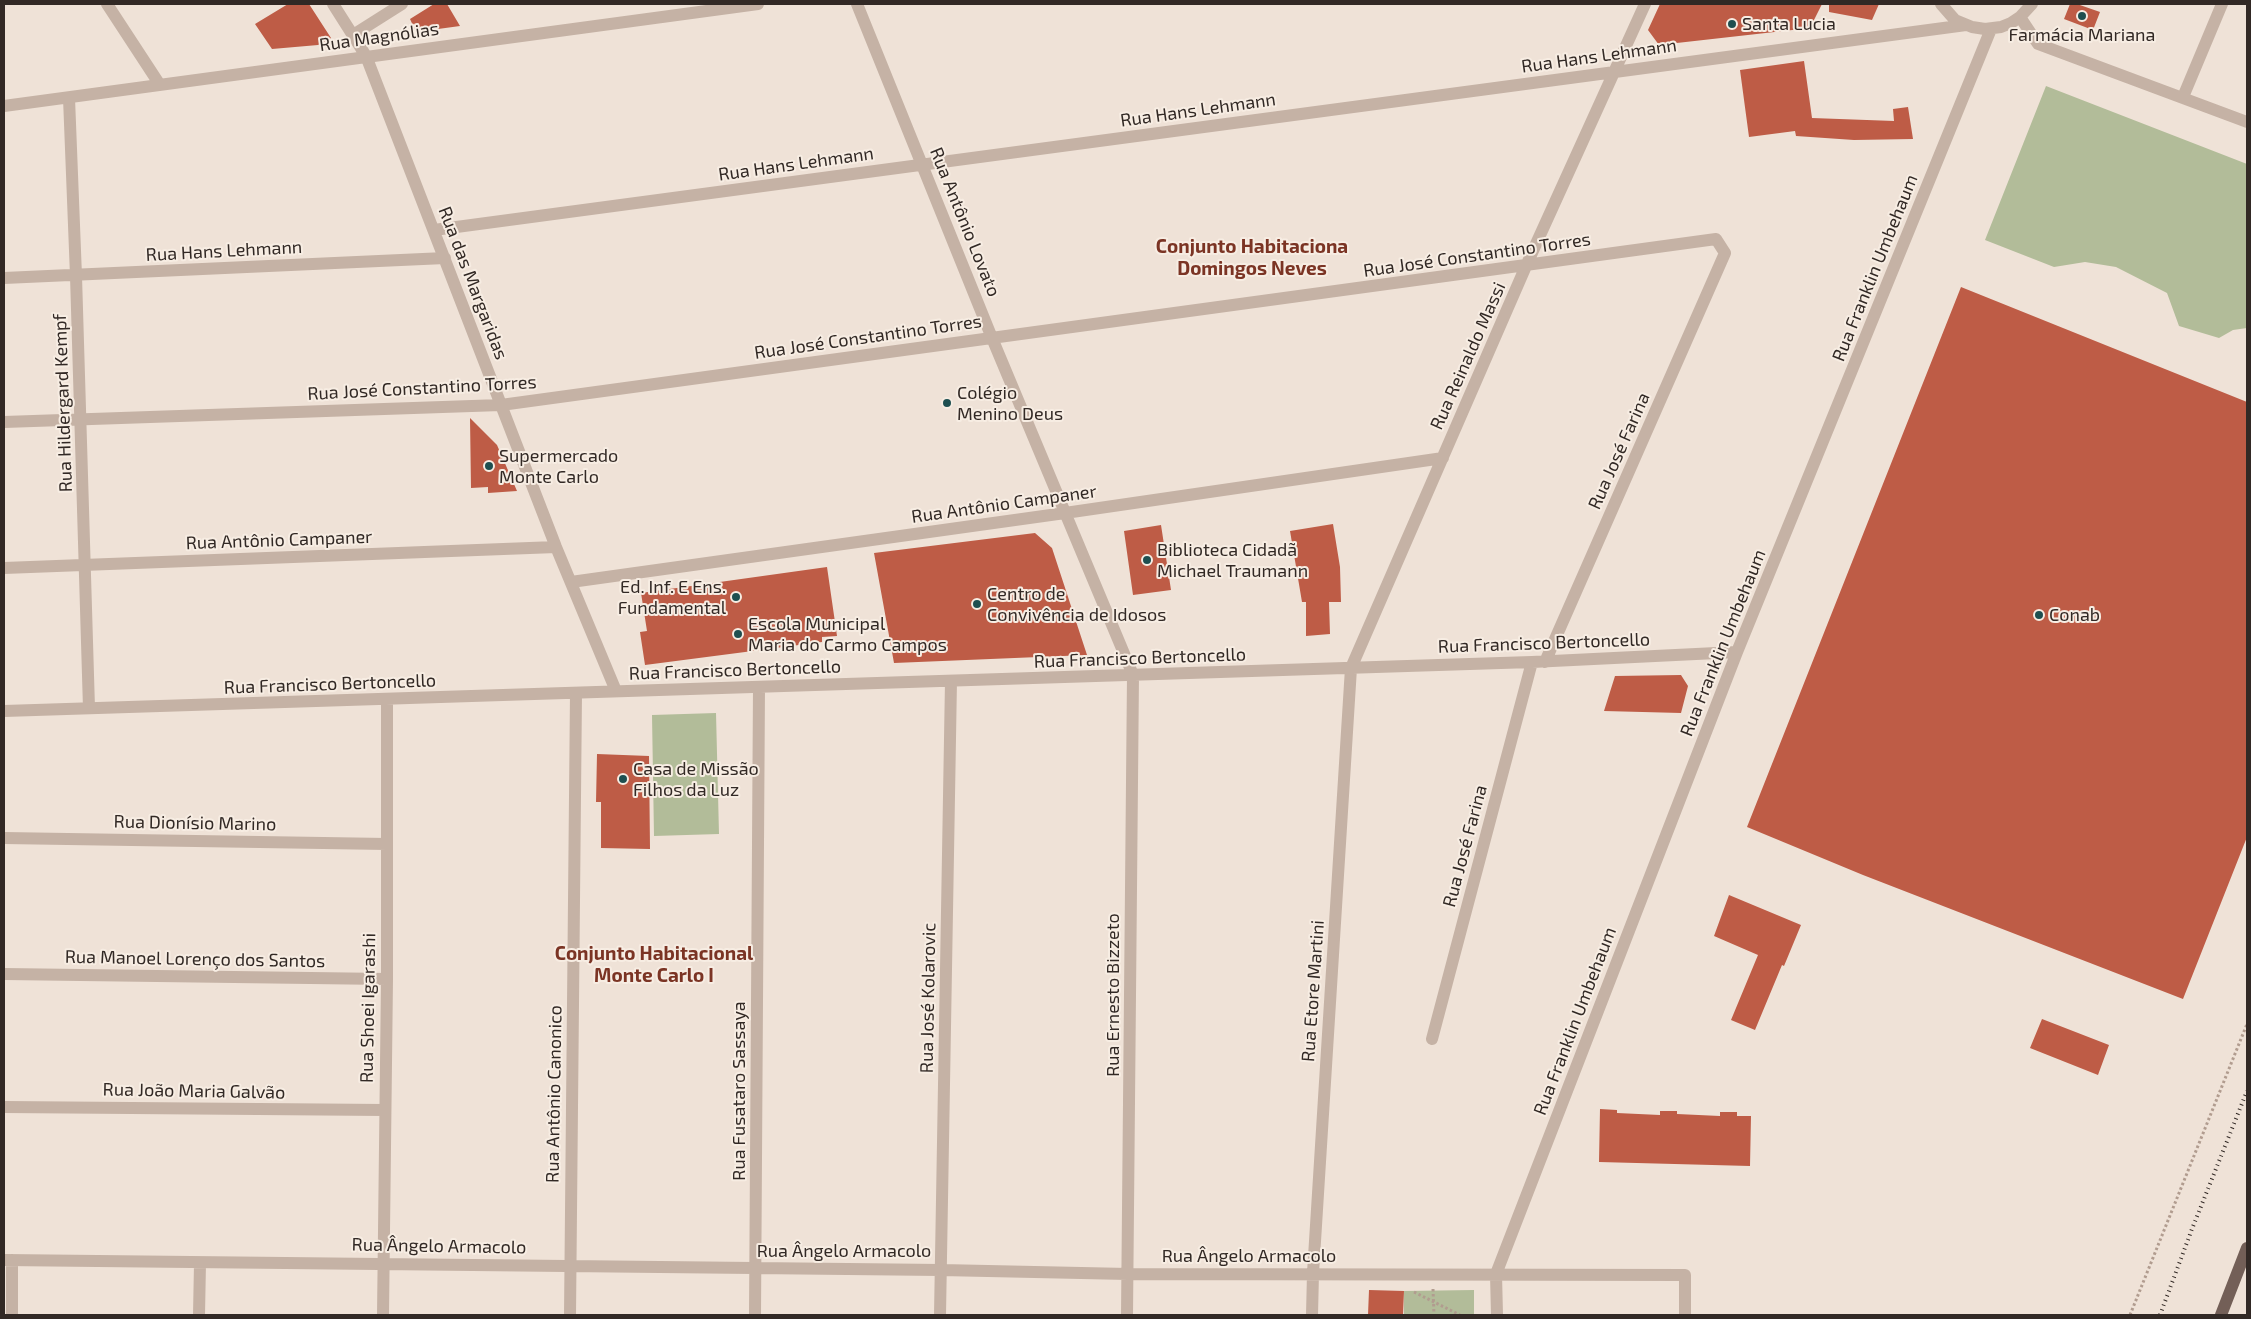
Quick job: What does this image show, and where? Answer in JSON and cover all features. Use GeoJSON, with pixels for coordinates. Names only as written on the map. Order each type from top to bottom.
{"type":"FeatureCollection","features":[{"type":"Feature","properties":{"kind":"main road"},"geometry":{"type":"LineString","coordinates":[[2222,1315],[2247,1248]]}},
{"type":"Feature","properties":{"kind":"street"},"geometry":{"type":"LineString","coordinates":[[107,4],[160,85]]}},
{"type":"Feature","properties":{"kind":"street","name":"Rua das Margaridas"},"geometry":{"type":"LineString","coordinates":[[333,4],[366,56],[556,547],[616,691]]}},
{"type":"Feature","properties":{"kind":"street"},"geometry":{"type":"LineString","coordinates":[[353,36],[402,4]]}},
{"type":"Feature","properties":{"kind":"street","name":"Rua Magnólias"},"geometry":{"type":"LineString","coordinates":[[4,106],[758,4]]}},
{"type":"Feature","properties":{"kind":"street","name":"Rua Antônio Lovato"},"geometry":{"type":"LineString","coordinates":[[857,4],[992,338],[1133,675]]}},
{"type":"Feature","properties":{"kind":"street","name":"Rua Reinaldo Massi"},"geometry":{"type":"LineString","coordinates":[[1351,668],[1526,266],[1645,4]]}},
{"type":"Feature","properties":{"kind":"street"},"geometry":{"type":"LineString","coordinates":[[1941,4],[1956,20],[1978,29],[1991,29],[2006,25],[2020,17],[2032,4]]}},
{"type":"Feature","properties":{"kind":"street"},"geometry":{"type":"LineString","coordinates":[[2183,97],[2222,4]]}},
{"type":"Feature","properties":{"kind":"street"},"geometry":{"type":"LineString","coordinates":[[2020,17],[2038,44],[2247,122]]}},
{"type":"Feature","properties":{"kind":"street","name":"Rua Hans Lehmann"},"geometry":{"type":"LineString","coordinates":[[434,230],[1966,25]]}},
{"type":"Feature","properties":{"kind":"street","name":"Rua Franklin Umbehaum"},"geometry":{"type":"LineString","coordinates":[[1496,1274],[1737,652],[1991,29]]}},
{"type":"Feature","properties":{"kind":"street","name":"Rua Hildergard Kempf"},"geometry":{"type":"LineString","coordinates":[[69,98],[89,708]]}},
{"type":"Feature","properties":{"kind":"street","name":"Rua José Constantino Torres"},"geometry":{"type":"LineString","coordinates":[[4,422],[501,405],[1716,239],[1725,253]]}},
{"type":"Feature","properties":{"kind":"street","name":"Rua José Farina"},"geometry":{"type":"LineString","coordinates":[[1432,1039],[1539,662],[1725,253]]}},
{"type":"Feature","properties":{"kind":"street","name":"Rua Hans Lehmann"},"geometry":{"type":"LineString","coordinates":[[4,278],[445,258]]}},
{"type":"Feature","properties":{"kind":"street","name":"Rua Antônio Campaner"},"geometry":{"type":"LineString","coordinates":[[571,582],[1443,458]]}},
{"type":"Feature","properties":{"kind":"street","name":"Rua Antônio Campaner"},"geometry":{"type":"LineString","coordinates":[[4,568],[556,547]]}},
{"type":"Feature","properties":{"kind":"street","name":"Rua Francisco Bertoncello"},"geometry":{"type":"LineString","coordinates":[[4,712],[1539,662],[1737,652]]}},
{"type":"Feature","properties":{"kind":"street","name":"Rua Etore Martini"},"geometry":{"type":"LineString","coordinates":[[1312,1315],[1313,1273],[1351,668]]}},
{"type":"Feature","properties":{"kind":"street","name":"Rua Ernesto Bizzeto"},"geometry":{"type":"LineString","coordinates":[[1127,1315],[1133,675]]}},
{"type":"Feature","properties":{"kind":"street","name":"Rua José Kolarovic"},"geometry":{"type":"LineString","coordinates":[[940,1315],[951,681]]}},
{"type":"Feature","properties":{"kind":"street","name":"Rua Fusataro Sassaya"},"geometry":{"type":"LineString","coordinates":[[755,1315],[759,687]]}},
{"type":"Feature","properties":{"kind":"street","name":"Rua Antônio Canonico"},"geometry":{"type":"LineString","coordinates":[[570,1315],[576,693]]}},
{"type":"Feature","properties":{"kind":"street","name":"Rua Shoei Igarashi"},"geometry":{"type":"LineString","coordinates":[[382,1315],[387,979],[386,700]]}},
{"type":"Feature","properties":{"kind":"street","name":"Rua Dionísio Marino"},"geometry":{"type":"LineString","coordinates":[[4,838],[387,844]]}},
{"type":"Feature","properties":{"kind":"street","name":"Rua Manoel Lorenço dos Santos"},"geometry":{"type":"LineString","coordinates":[[4,974],[387,979]]}},
{"type":"Feature","properties":{"kind":"street","name":"Rua João Maria Galvão"},"geometry":{"type":"LineString","coordinates":[[4,1107],[384,1110]]}},
{"type":"Feature","properties":{"kind":"street"},"geometry":{"type":"LineString","coordinates":[[8,1260],[12,1315]]}},
{"type":"Feature","properties":{"kind":"street","name":"Rua Ângelo Armacolo"},"geometry":{"type":"LineString","coordinates":[[8,1260],[383,1263],[1128,1274],[1685,1275],[1685,1315]]}},
{"type":"Feature","properties":{"kind":"street"},"geometry":{"type":"LineString","coordinates":[[199,1315],[200,1263]]}},
{"type":"Feature","properties":{"kind":"street"},"geometry":{"type":"LineString","coordinates":[[1496,1274],[1497,1315]]}},
{"type":"Feature","properties":{"kind":"path"},"geometry":{"type":"LineString","coordinates":[[2130,1315],[2247,1024]]}},
{"type":"Feature","properties":{"kind":"path"},"geometry":{"type":"LineString","coordinates":[[1407,1289],[1460,1315]]}},
{"type":"Feature","properties":{"kind":"path"},"geometry":{"type":"LineString","coordinates":[[1433,1289],[1434,1315]]}},
{"type":"Feature","properties":{"kind":"green space"},"geometry":{"type":"Polygon","coordinates":[[[2046,86],[2247,164],[2247,328],[2233,330],[2219,338],[2179,326],[2167,293],[2116,267],[2085,262],[2054,267],[1985,240],[2046,86]]]}},
{"type":"Feature","properties":{"kind":"green space"},"geometry":{"type":"Polygon","coordinates":[[[716,713],[719,834],[654,836],[652,715],[716,713]]]}},
{"type":"Feature","properties":{"kind":"green space"},"geometry":{"type":"Polygon","coordinates":[[[1474,1290],[1474,1315],[1404,1315],[1404,1291],[1474,1290]]]}},
{"type":"Feature","properties":{"kind":"building"},"geometry":{"type":"Polygon","coordinates":[[[288,4],[309,4],[331,38],[318,45],[272,49],[255,24],[288,4]]]}},
{"type":"Feature","properties":{"kind":"building"},"geometry":{"type":"Polygon","coordinates":[[[434,4],[447,4],[460,26],[416,32],[410,19],[434,4]]]}},
{"type":"Feature","properties":{"kind":"building","name":"Santa Lucia"},"geometry":{"type":"Polygon","coordinates":[[[1660,4],[1822,4],[1810,28],[1659,45],[1648,30],[1660,4]]]}},
{"type":"Feature","properties":{"kind":"building"},"geometry":{"type":"Polygon","coordinates":[[[1829,4],[1879,4],[1872,20],[1829,12],[1829,4]]]}},
{"type":"Feature","properties":{"kind":"building","name":"Farmácia Mariana"},"geometry":{"type":"Polygon","coordinates":[[[2070,4],[2077,4],[2100,12],[2093,30],[2064,19],[2070,4]]]}},
{"type":"Feature","properties":{"kind":"building"},"geometry":{"type":"Polygon","coordinates":[[[1804,61],[1812,118],[1894,121],[1893,109],[1908,107],[1913,139],[1854,140],[1796,136],[1795,131],[1749,137],[1740,70],[1804,61]]]}},
{"type":"Feature","properties":{"kind":"building","name":"Conab"},"geometry":{"type":"Polygon","coordinates":[[[1961,287],[2247,402],[2247,837],[2183,999],[1863,875],[1747,827],[1961,287]]]}},
{"type":"Feature","properties":{"kind":"building","name":"Supermercado Monte Carlo"},"geometry":{"type":"Polygon","coordinates":[[[470,418],[497,445],[517,491],[488,493],[488,487],[471,488],[470,418]]]}},
{"type":"Feature","properties":{"kind":"building"},"geometry":{"type":"Polygon","coordinates":[[[1333,524],[1340,567],[1341,602],[1329,602],[1330,634],[1306,636],[1306,602],[1302,602],[1290,531],[1333,524]]]}},
{"type":"Feature","properties":{"kind":"building","name":"Biblioteca Cidadã Michael Traumann"},"geometry":{"type":"Polygon","coordinates":[[[1161,525],[1171,590],[1133,595],[1124,531],[1161,525]]]}},
{"type":"Feature","properties":{"kind":"building","name":"Centro de Convivência de Idosos"},"geometry":{"type":"Polygon","coordinates":[[[1035,533],[1052,548],[1087,655],[894,663],[874,553],[1035,533]]]}},
{"type":"Feature","properties":{"kind":"building"},"geometry":{"type":"Polygon","coordinates":[[[827,567],[837,636],[822,637],[822,642],[645,665],[640,632],[647,631],[641,593],[827,567]]]}},
{"type":"Feature","properties":{"kind":"building"},"geometry":{"type":"Polygon","coordinates":[[[1681,675],[1688,686],[1681,713],[1604,711],[1615,676],[1681,675]]]}},
{"type":"Feature","properties":{"kind":"building","name":"Casa de Missão Filhos da Luz"},"geometry":{"type":"Polygon","coordinates":[[[597,754],[649,756],[650,849],[601,848],[601,802],[596,802],[597,754]]]}},
{"type":"Feature","properties":{"kind":"building"},"geometry":{"type":"Polygon","coordinates":[[[1729,895],[1801,925],[1755,1030],[1731,1020],[1758,955],[1714,936],[1729,895]]]}},
{"type":"Feature","properties":{"kind":"building"},"geometry":{"type":"Polygon","coordinates":[[[2042,1019],[2109,1045],[2098,1075],[2030,1048],[2042,1019]]]}},
{"type":"Feature","properties":{"kind":"building"},"geometry":{"type":"Polygon","coordinates":[[[1600,1109],[1617,1110],[1617,1113],[1660,1115],[1660,1111],[1677,1111],[1677,1114],[1720,1116],[1720,1112],[1737,1112],[1737,1116],[1751,1116],[1750,1166],[1599,1162],[1600,1109]]]}},
{"type":"Feature","properties":{"kind":"building"},"geometry":{"type":"Polygon","coordinates":[[[1369,1290],[1404,1291],[1403,1315],[1368,1315],[1369,1290]]]}},
{"type":"Feature","properties":{"kind":"railway"},"geometry":{"type":"LineString","coordinates":[[2160,1315],[2247,1091]]}},
{"type":"Feature","properties":{"kind":"place","name":"Farmácia Mariana"},"geometry":{"type":"Point","coordinates":[2082,16]}},
{"type":"Feature","properties":{"kind":"place","name":"Santa Lucia"},"geometry":{"type":"Point","coordinates":[1732,24]}},
{"type":"Feature","properties":{"kind":"place","name":"Colégio Menino Deus"},"geometry":{"type":"Point","coordinates":[947,403]}},
{"type":"Feature","properties":{"kind":"place","name":"Supermercado Monte Carlo"},"geometry":{"type":"Point","coordinates":[489,466]}},
{"type":"Feature","properties":{"kind":"place","name":"Biblioteca Cidadã Michael Traumann"},"geometry":{"type":"Point","coordinates":[1147,560]}},
{"type":"Feature","properties":{"kind":"place","name":"Ed. Inf. E Ens. Fundamental"},"geometry":{"type":"Point","coordinates":[736,597]}},
{"type":"Feature","properties":{"kind":"place","name":"Centro de Convivência de Idosos"},"geometry":{"type":"Point","coordinates":[977,604]}},
{"type":"Feature","properties":{"kind":"place","name":"Conab"},"geometry":{"type":"Point","coordinates":[2039,615]}},
{"type":"Feature","properties":{"kind":"place","name":"Escola Municipal Maria do Carmo Campos"},"geometry":{"type":"Point","coordinates":[738,634]}},
{"type":"Feature","properties":{"kind":"place","name":"Casa de Missão Filhos da Luz"},"geometry":{"type":"Point","coordinates":[623,779]}},
{"type":"Feature","properties":{"kind":"district","name":"Conjunto Habitaciona Domingos Neves"},"geometry":{"type":"Point","coordinates":[1252,258]}},
{"type":"Feature","properties":{"kind":"district","name":"Conjunto Habitacional Monte Carlo I"},"geometry":{"type":"Point","coordinates":[654,965]}}]}
